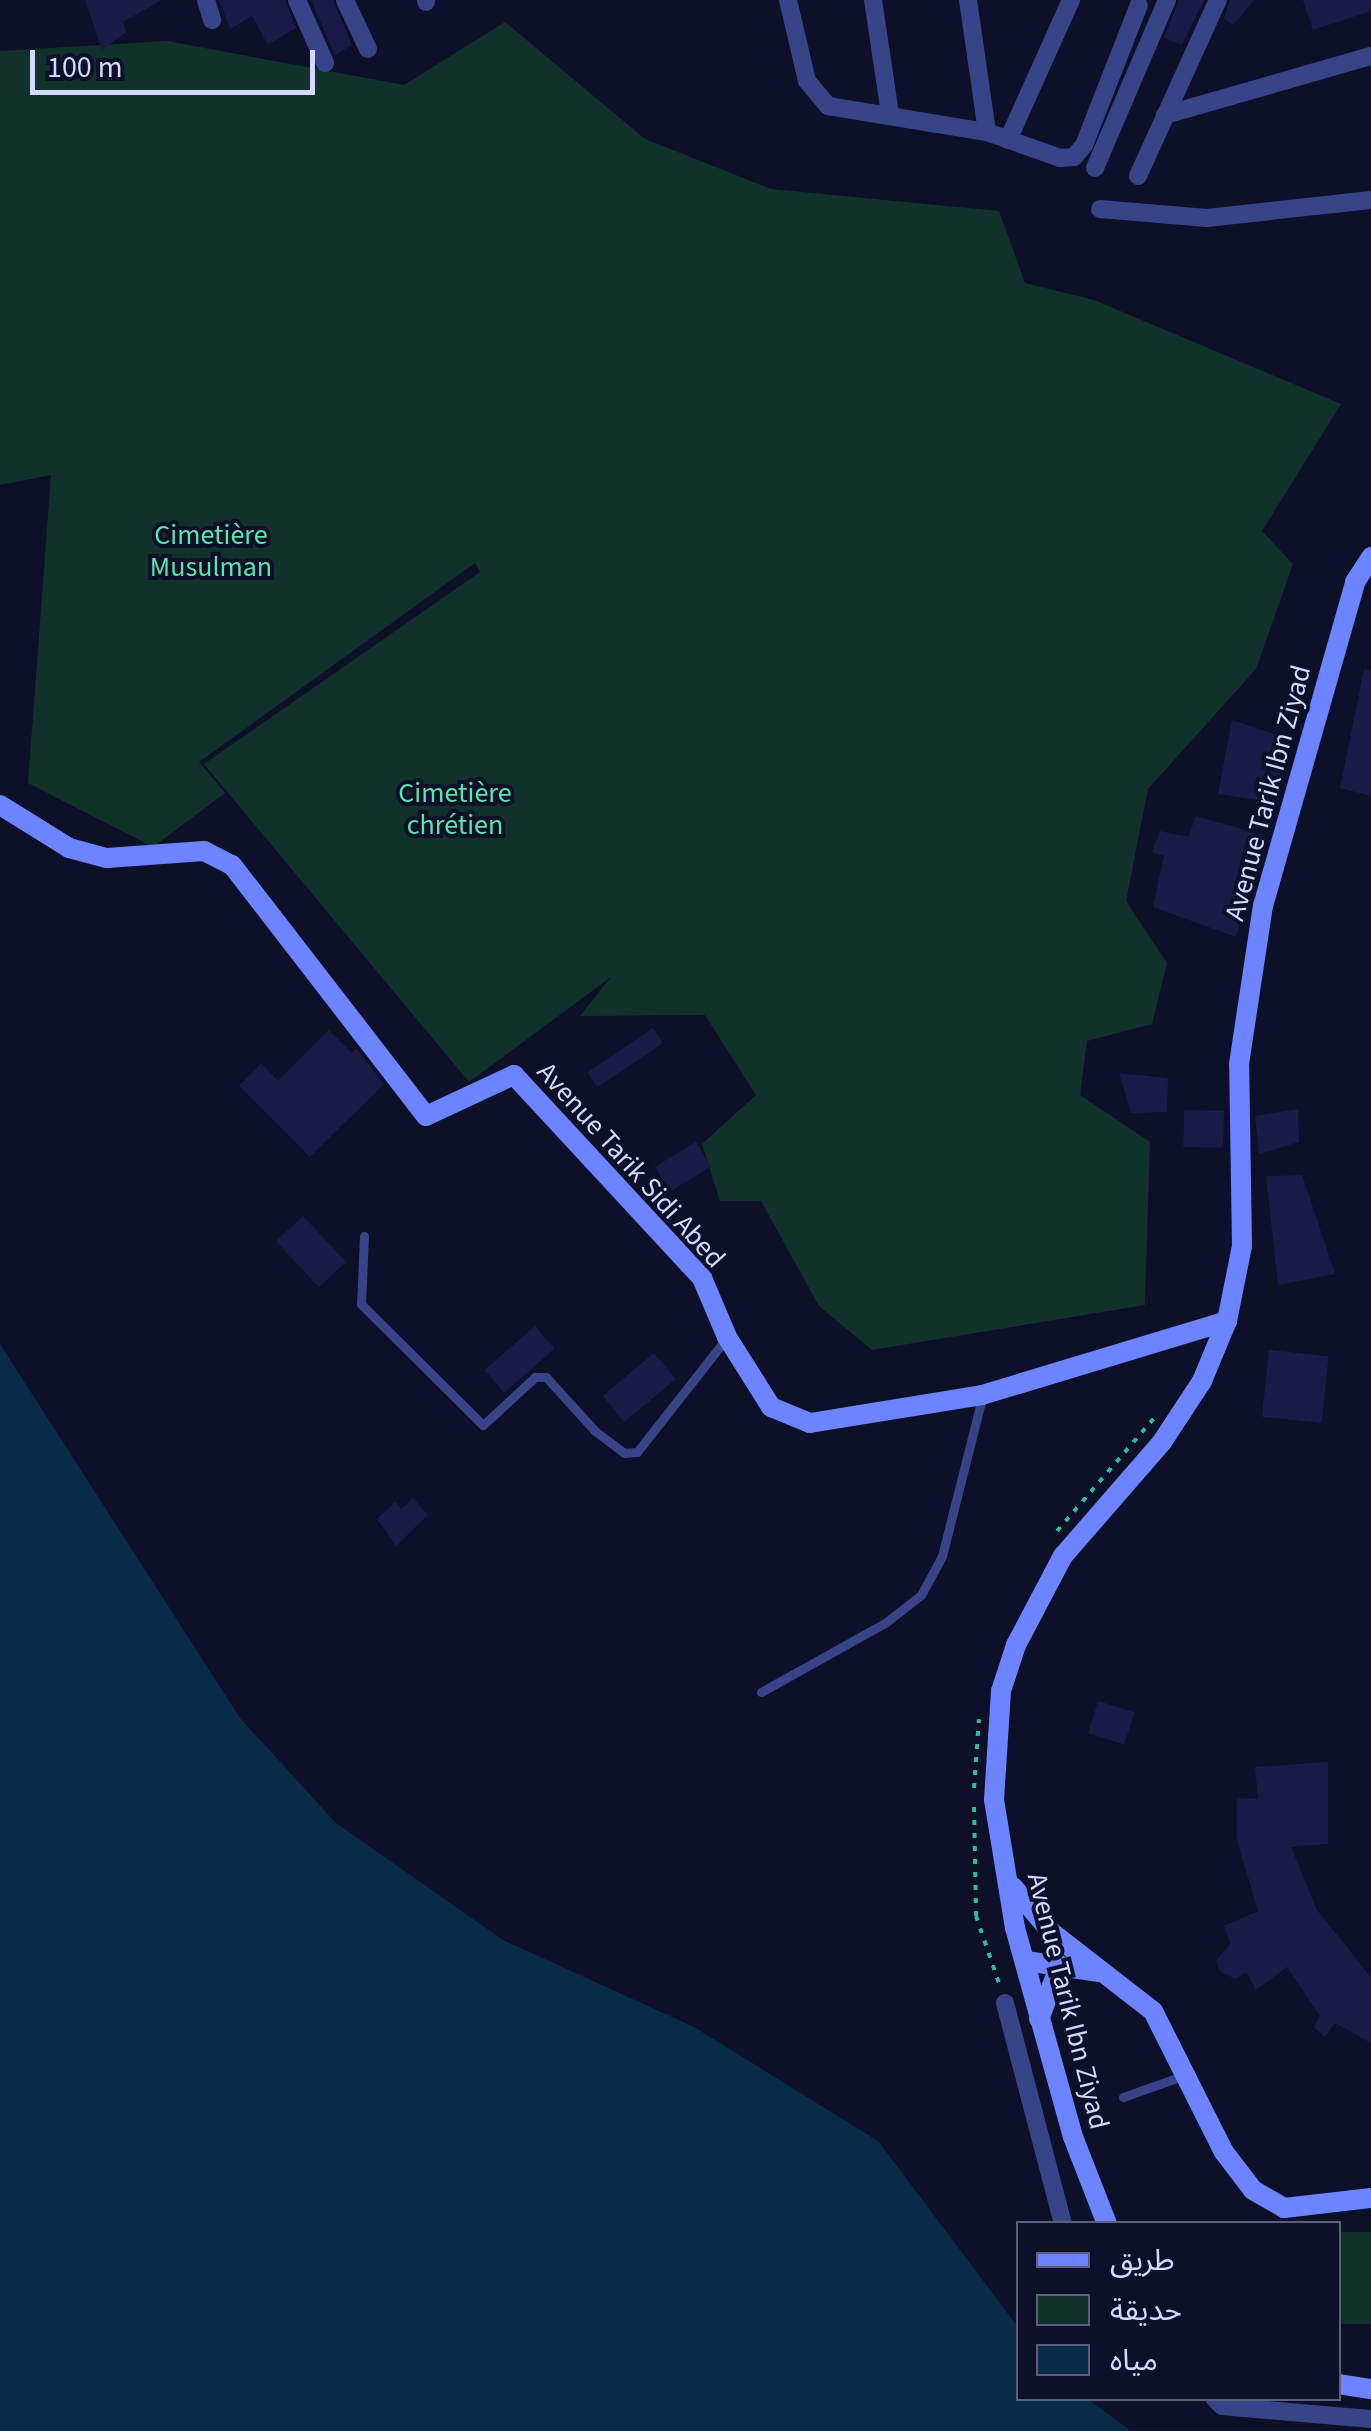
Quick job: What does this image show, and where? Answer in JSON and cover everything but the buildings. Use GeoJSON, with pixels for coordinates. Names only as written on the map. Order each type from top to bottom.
{"type":"FeatureCollection","features":[{"type":"Feature","properties":{"kind":"street"},"geometry":{"type":"LineString","coordinates":[[206,0],[212,20]]}},
{"type":"Feature","properties":{"kind":"street"},"geometry":{"type":"LineString","coordinates":[[297,0],[325,62]]}},
{"type":"Feature","properties":{"kind":"street"},"geometry":{"type":"LineString","coordinates":[[345,0],[368,49]]}},
{"type":"Feature","properties":{"kind":"street"},"geometry":{"type":"LineString","coordinates":[[788,0],[807,81],[828,106],[987,132],[1074,157],[1139,5]]}},
{"type":"Feature","properties":{"kind":"street"},"geometry":{"type":"LineString","coordinates":[[874,0],[890,114]]}},
{"type":"Feature","properties":{"kind":"street"},"geometry":{"type":"LineString","coordinates":[[968,0],[987,132]]}},
{"type":"Feature","properties":{"kind":"street"},"geometry":{"type":"LineString","coordinates":[[1008,140],[1071,0]]}},
{"type":"Feature","properties":{"kind":"street"},"geometry":{"type":"LineString","coordinates":[[1095,168],[1167,0]]}},
{"type":"Feature","properties":{"kind":"street"},"geometry":{"type":"LineString","coordinates":[[1138,176],[1218,0]]}},
{"type":"Feature","properties":{"kind":"street"},"geometry":{"type":"LineString","coordinates":[[1165,115],[1371,56]]}},
{"type":"Feature","properties":{"kind":"street"},"geometry":{"type":"LineString","coordinates":[[1100,209],[1207,218],[1371,200]]}},
{"type":"Feature","properties":{"kind":"street","name":"Avenue Tarik Ibn Ziyad"},"geometry":{"type":"LineString","coordinates":[[1106,2221],[1039,2020],[1015,1928],[994,1800],[1002,1692],[1016,1645],[1062,1556],[1162,1442],[1192,1396],[1226,1321],[1242,1246],[1239,1064],[1262,906],[1355,582],[1371,557]]}},
{"type":"Feature","properties":{"kind":"street","name":"Avenue Tarik Sidi Abed"},"geometry":{"type":"LineString","coordinates":[[0,805],[69,848],[106,858],[204,851],[232,865],[426,1116],[514,1075],[702,1278],[728,1336],[772,1407],[810,1422],[982,1395],[1226,1321]]}},
{"type":"Feature","properties":{"kind":"street"},"geometry":{"type":"LineString","coordinates":[[1008,1879],[1051,1932],[1154,2011],[1224,2152],[1254,2190],[1284,2208],[1371,2198]]}},
{"type":"Feature","properties":{"kind":"street"},"geometry":{"type":"LineString","coordinates":[[1015,1928],[1051,1932]]}},
{"type":"Feature","properties":{"kind":"street"},"geometry":{"type":"LineString","coordinates":[[1026,1961],[1101,1972]]}},
{"type":"Feature","properties":{"kind":"street"},"geometry":{"type":"LineString","coordinates":[[1039,2020],[1060,1965]]}},
{"type":"Feature","properties":{"kind":"street"},"geometry":{"type":"LineString","coordinates":[[1005,2003],[1063,2221]]}},
{"type":"Feature","properties":{"kind":"street"},"geometry":{"type":"LineString","coordinates":[[1341,2384],[1371,2389]]}},
{"type":"Feature","properties":{"kind":"street"},"geometry":{"type":"LineString","coordinates":[[1217,2401],[1222,2406],[1371,2419]]}},
{"type":"Feature","properties":{"kind":"lane"},"geometry":{"type":"LineString","coordinates":[[364,1236],[360,1304],[483,1425],[535,1378],[546,1377],[595,1432],[624,1453],[637,1452],[728,1336]]}},
{"type":"Feature","properties":{"kind":"lane"},"geometry":{"type":"LineString","coordinates":[[760,1692],[885,1624],[921,1595],[942,1556],[982,1395]]}},
{"type":"Feature","properties":{"kind":"lane"},"geometry":{"type":"LineString","coordinates":[[1123,2097],[1187,2074]]}},
{"type":"Feature","properties":{"kind":"path"},"geometry":{"type":"LineString","coordinates":[[1056,1533],[1140,1429],[1171,1405]]}},
{"type":"Feature","properties":{"kind":"path"},"geometry":{"type":"LineString","coordinates":[[984,1702],[972,1738],[976,1916],[1005,2003]]}},
{"type":"Feature","properties":{"kind":"green space"},"geometry":{"type":"Polygon","coordinates":[[[505,22],[645,139],[771,189],[999,211],[1025,283],[1094,300],[1341,404],[1262,531],[1293,564],[1256,669],[1148,789],[1126,901],[1167,963],[1152,1024],[1087,1041],[1080,1095],[1150,1142],[1145,1305],[872,1350],[819,1306],[761,1201],[720,1201],[702,1144],[756,1095],[705,1015],[580,1016],[611,977],[469,1082],[204,764],[480,572],[475,563],[199,762],[225,793],[153,847],[28,783],[51,475],[0,485],[0,51],[167,41],[404,85],[505,22]]]}},
{"type":"Feature","properties":{"kind":"green space"},"geometry":{"type":"Polygon","coordinates":[[[1341,2232],[1371,2232],[1371,2324],[1341,2324],[1341,2232]]]}},
{"type":"Feature","properties":{"kind":"water"},"geometry":{"type":"Polygon","coordinates":[[[0,1344],[240,1718],[336,1823],[503,1940],[694,2027],[878,2141],[1016,2324],[1016,2401],[1091,2401],[1131,2431],[0,2431],[0,1344]]]}},
{"type":"Feature","properties":{"kind":"park label","name":"Cimetière Musulman"},"geometry":{"type":"Point","coordinates":[211,551]}},
{"type":"Feature","properties":{"kind":"park label","name":"Cimetière chrétien"},"geometry":{"type":"Point","coordinates":[455,809]}}]}
